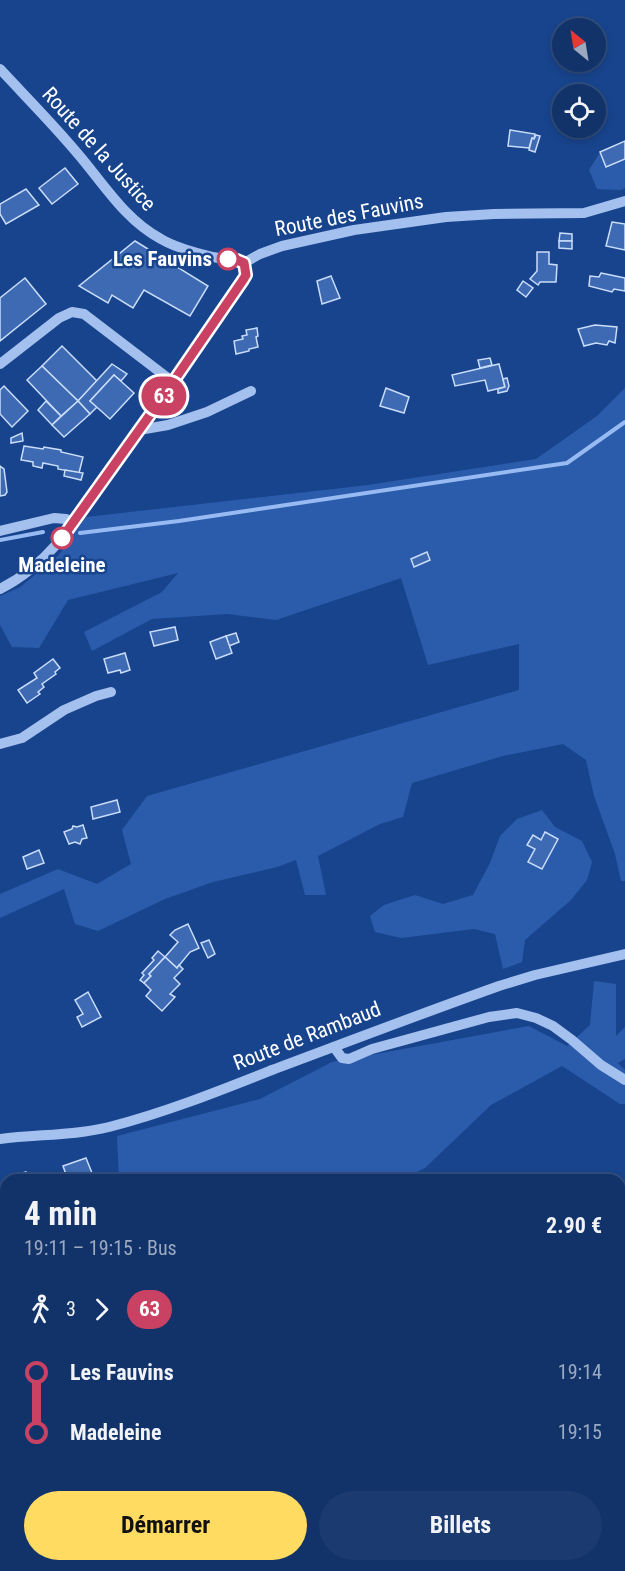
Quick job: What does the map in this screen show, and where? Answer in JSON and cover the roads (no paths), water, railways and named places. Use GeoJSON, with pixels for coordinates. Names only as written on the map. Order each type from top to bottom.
{"type":"FeatureCollection","features":[{"type":"Feature","properties":{"kind":"street","name":"Route de la Justice"},"geometry":{"type":"LineString","coordinates":[[0,69],[48,119],[114,198],[143,228],[161,240],[182,248],[244,263]]}},
{"type":"Feature","properties":{"kind":"street","name":"Route des Fauvins"},"geometry":{"type":"LineString","coordinates":[[244,263],[282,246],[354,230],[446,217],[584,213],[625,201]]}},
{"type":"Feature","properties":{"kind":"street"},"geometry":{"type":"LineString","coordinates":[[0,589],[21,578],[38,564],[49,554],[74,522],[243,280],[246,275],[244,263]]}},
{"type":"Feature","properties":{"kind":"street"},"geometry":{"type":"LineString","coordinates":[[0,364],[59,318],[72,312],[84,314],[173,382]]}},
{"type":"Feature","properties":{"kind":"street"},"geometry":{"type":"LineString","coordinates":[[139,430],[168,425],[207,412],[250,391]]}},
{"type":"Feature","properties":{"kind":"street"},"geometry":{"type":"LineString","coordinates":[[0,531],[54,518],[74,522]]}},
{"type":"Feature","properties":{"kind":"street"},"geometry":{"type":"LineString","coordinates":[[0,744],[22,738],[64,710],[111,692]]}},
{"type":"Feature","properties":{"kind":"street","name":"Route de Rambaud"},"geometry":{"type":"LineString","coordinates":[[0,1139],[54,1135],[106,1127],[179,1105],[499,986],[625,954]]}},
{"type":"Feature","properties":{"kind":"street"},"geometry":{"type":"LineString","coordinates":[[334,1047],[342,1058],[349,1059],[372,1049],[489,1017],[517,1013],[553,1026],[601,1065],[625,1080]]}},
{"type":"Feature","properties":{"kind":"waterway"},"geometry":{"type":"LineString","coordinates":[[80,533],[179,521],[567,463],[625,422]]}},
{"type":"Feature","properties":{"kind":"waterway"},"geometry":{"type":"LineString","coordinates":[[0,540],[43,532]]}},
{"type":"Feature","properties":{"kind":"place","name":"Les Fauvins"},"geometry":{"type":"Point","coordinates":[228,259]}},
{"type":"Feature","properties":{"kind":"place","name":"Madeleine"},"geometry":{"type":"Point","coordinates":[62,538]}}]}
